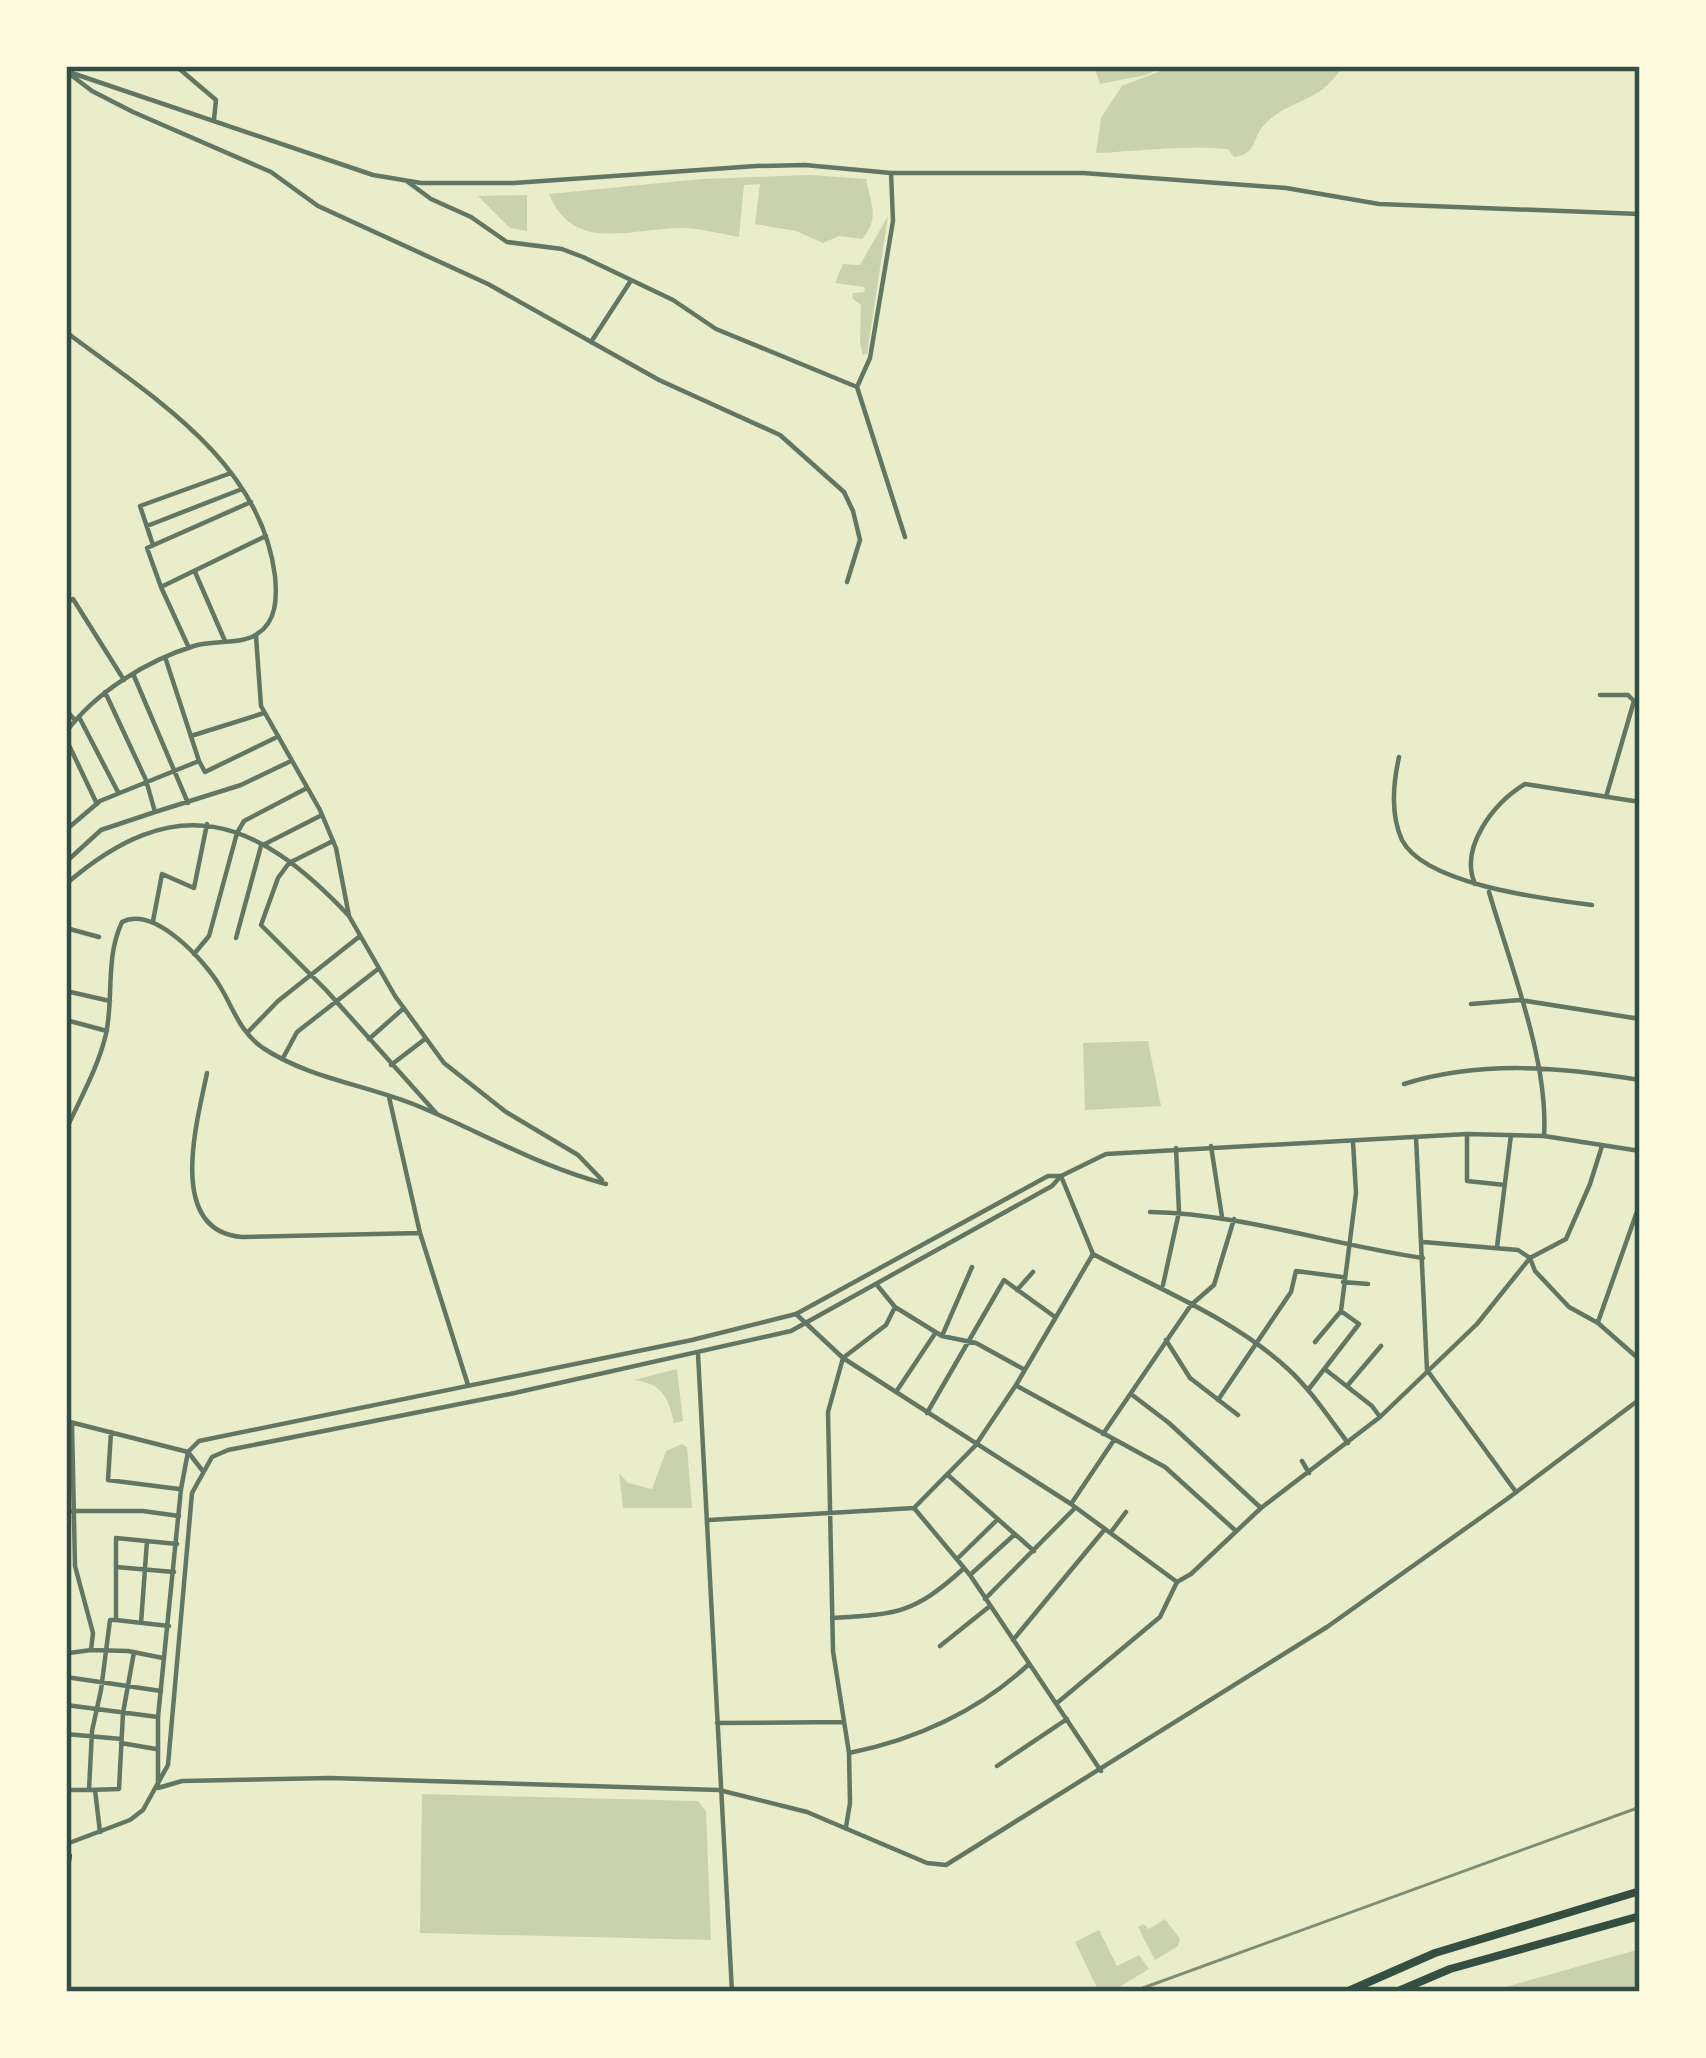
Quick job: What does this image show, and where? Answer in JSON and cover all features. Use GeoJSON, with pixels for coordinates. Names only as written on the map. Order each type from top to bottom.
{"type":"FeatureCollection","features":[{"type":"Feature","properties":{"kind":"highway"},"geometry":{"type":"LineString","coordinates":[[1346,1992],[1435,1953],[1640,1892]]}},
{"type":"Feature","properties":{"kind":"highway"},"geometry":{"type":"LineString","coordinates":[[1396,1992],[1450,1969],[1640,1916]]}},
{"type":"Feature","properties":{"kind":"main road"},"geometry":{"type":"LineString","coordinates":[[66,1876],[68,1857]]}},
{"type":"Feature","properties":{"kind":"street"},"geometry":{"type":"LineString","coordinates":[[176,66],[216,100],[214,119]]}},
{"type":"Feature","properties":{"kind":"street"},"geometry":{"type":"LineString","coordinates":[[66,71],[374,175],[409,182],[514,183],[805,165],[891,173],[1188,178],[1379,204],[1640,214]]}},
{"type":"Feature","properties":{"kind":"street"},"geometry":{"type":"LineString","coordinates":[[66,71],[92,92],[271,172],[318,206],[488,284],[659,380],[780,434],[844,492],[859,526],[857,556],[847,582]]}},
{"type":"Feature","properties":{"kind":"street"},"geometry":{"type":"LineString","coordinates":[[891,173],[893,221],[870,358],[857,387],[905,537]]}},
{"type":"Feature","properties":{"kind":"street"},"geometry":{"type":"LineString","coordinates":[[409,182],[507,242],[562,249],[673,300],[716,329],[857,387]]}},
{"type":"Feature","properties":{"kind":"street"},"geometry":{"type":"LineString","coordinates":[[591,342],[631,281]]}},
{"type":"Feature","properties":{"kind":"street"},"geometry":{"type":"LineString","coordinates":[[66,332],[179,417],[244,488],[266,536],[276,584],[274,615],[256,636],[190,648],[124,680],[76,718],[66,735],[97,804]]}},
{"type":"Feature","properties":{"kind":"street"},"geometry":{"type":"LineString","coordinates":[[153,545],[140,506],[231,473]]}},
{"type":"Feature","properties":{"kind":"street"},"geometry":{"type":"LineString","coordinates":[[147,526],[244,488]]}},
{"type":"Feature","properties":{"kind":"street"},"geometry":{"type":"LineString","coordinates":[[190,648],[147,548],[252,502]]}},
{"type":"Feature","properties":{"kind":"street"},"geometry":{"type":"LineString","coordinates":[[161,587],[266,536]]}},
{"type":"Feature","properties":{"kind":"street"},"geometry":{"type":"LineString","coordinates":[[195,572],[225,641]]}},
{"type":"Feature","properties":{"kind":"street"},"geometry":{"type":"LineString","coordinates":[[66,603],[73,599],[124,680]]}},
{"type":"Feature","properties":{"kind":"street"},"geometry":{"type":"LineString","coordinates":[[66,1130],[107,1031],[110,966],[122,922],[131,917],[152,921],[194,953],[247,1033],[283,1058],[605,1184],[578,1155],[506,1112],[445,1063],[404,1008],[349,916],[333,841],[264,712],[256,636]]}},
{"type":"Feature","properties":{"kind":"street"},"geometry":{"type":"LineString","coordinates":[[166,660],[205,772],[277,737]]}},
{"type":"Feature","properties":{"kind":"street"},"geometry":{"type":"LineString","coordinates":[[134,675],[188,803]]}},
{"type":"Feature","properties":{"kind":"street"},"geometry":{"type":"LineString","coordinates":[[105,692],[146,780],[155,812]]}},
{"type":"Feature","properties":{"kind":"street"},"geometry":{"type":"LineString","coordinates":[[1600,695],[1628,695],[1634,701],[1606,797]]}},
{"type":"Feature","properties":{"kind":"street"},"geometry":{"type":"LineString","coordinates":[[66,710],[76,718],[118,792]]}},
{"type":"Feature","properties":{"kind":"street"},"geometry":{"type":"LineString","coordinates":[[191,736],[264,712]]}},
{"type":"Feature","properties":{"kind":"street"},"geometry":{"type":"LineString","coordinates":[[1399,758],[1394,803],[1402,839],[1411,852],[1489,889],[1592,905]]}},
{"type":"Feature","properties":{"kind":"street"},"geometry":{"type":"LineString","coordinates":[[66,830],[118,792],[200,761]]}},
{"type":"Feature","properties":{"kind":"street"},"geometry":{"type":"LineString","coordinates":[[66,862],[101,830],[242,785],[291,761]]}},
{"type":"Feature","properties":{"kind":"street"},"geometry":{"type":"LineString","coordinates":[[1475,884],[1468,856],[1479,832],[1518,788],[1533,783],[1640,802]]}},
{"type":"Feature","properties":{"kind":"street"},"geometry":{"type":"LineString","coordinates":[[194,953],[209,936],[244,821],[307,788]]}},
{"type":"Feature","properties":{"kind":"street"},"geometry":{"type":"LineString","coordinates":[[236,938],[261,846],[322,815]]}},
{"type":"Feature","properties":{"kind":"street"},"geometry":{"type":"LineString","coordinates":[[152,921],[162,874],[194,888],[207,824]]}},
{"type":"Feature","properties":{"kind":"street"},"geometry":{"type":"LineString","coordinates":[[66,887],[141,834],[170,825],[207,824],[237,833],[289,863],[349,916]]}},
{"type":"Feature","properties":{"kind":"street"},"geometry":{"type":"LineString","coordinates":[[333,841],[289,863],[278,878],[261,925],[441,1118]]}},
{"type":"Feature","properties":{"kind":"street"},"geometry":{"type":"LineString","coordinates":[[1489,889],[1539,1067],[1546,1108],[1544,1136]]}},
{"type":"Feature","properties":{"kind":"street"},"geometry":{"type":"LineString","coordinates":[[66,928],[99,937]]}},
{"type":"Feature","properties":{"kind":"street"},"geometry":{"type":"LineString","coordinates":[[247,1033],[278,1001],[360,936]]}},
{"type":"Feature","properties":{"kind":"street"},"geometry":{"type":"LineString","coordinates":[[283,1058],[297,1032],[380,969]]}},
{"type":"Feature","properties":{"kind":"street"},"geometry":{"type":"LineString","coordinates":[[66,991],[110,1000]]}},
{"type":"Feature","properties":{"kind":"street"},"geometry":{"type":"LineString","coordinates":[[1471,1004],[1520,1000],[1640,1019]]}},
{"type":"Feature","properties":{"kind":"street"},"geometry":{"type":"LineString","coordinates":[[368,1039],[404,1008]]}},
{"type":"Feature","properties":{"kind":"street"},"geometry":{"type":"LineString","coordinates":[[66,1020],[107,1031]]}},
{"type":"Feature","properties":{"kind":"street"},"geometry":{"type":"LineString","coordinates":[[391,1065],[426,1038]]}},
{"type":"Feature","properties":{"kind":"street"},"geometry":{"type":"LineString","coordinates":[[1404,1084],[1451,1072],[1539,1067],[1640,1080]]}},
{"type":"Feature","properties":{"kind":"street"},"geometry":{"type":"LineString","coordinates":[[207,1073],[192,1145],[193,1172],[203,1219],[213,1230],[242,1237],[420,1233]]}},
{"type":"Feature","properties":{"kind":"street"},"geometry":{"type":"LineString","coordinates":[[388,1097],[420,1233],[468,1384]]}},
{"type":"Feature","properties":{"kind":"street"},"geometry":{"type":"LineString","coordinates":[[1467,1134],[1467,1181],[1504,1185]]}},
{"type":"Feature","properties":{"kind":"street"},"geometry":{"type":"LineString","coordinates":[[68,1857],[68,1842],[100,1833],[143,1810],[168,1765],[192,1492],[212,1457],[698,1354],[806,1325],[1052,1186],[1078,1164],[1106,1154],[1467,1134],[1544,1136],[1640,1151]]}},
{"type":"Feature","properties":{"kind":"street"},"geometry":{"type":"LineString","coordinates":[[1497,1247],[1511,1135]]}},
{"type":"Feature","properties":{"kind":"street"},"geometry":{"type":"LineString","coordinates":[[1416,1136],[1427,1370],[1516,1492]]}},
{"type":"Feature","properties":{"kind":"street"},"geometry":{"type":"LineString","coordinates":[[1315,1342],[1341,1311],[1356,1193],[1353,1142]]}},
{"type":"Feature","properties":{"kind":"street"},"geometry":{"type":"LineString","coordinates":[[1211,1146],[1222,1217]]}},
{"type":"Feature","properties":{"kind":"street"},"geometry":{"type":"LineString","coordinates":[[1057,1703],[1160,1617],[1177,1582],[1262,1508],[1381,1417],[1478,1324],[1530,1258],[1566,1239],[1602,1146]]}},
{"type":"Feature","properties":{"kind":"street"},"geometry":{"type":"LineString","coordinates":[[1162,1288],[1179,1213],[1176,1148]]}},
{"type":"Feature","properties":{"kind":"street"},"geometry":{"type":"LineString","coordinates":[[158,1788],[158,1717],[181,1489],[188,1452],[199,1441],[692,1340],[796,1314],[1048,1176],[1061,1176]]}},
{"type":"Feature","properties":{"kind":"street"},"geometry":{"type":"LineString","coordinates":[[1061,1176],[1093,1254],[1162,1288],[1256,1345],[1308,1390],[1348,1443]]}},
{"type":"Feature","properties":{"kind":"street"},"geometry":{"type":"LineString","coordinates":[[1598,1323],[1640,1203]]}},
{"type":"Feature","properties":{"kind":"street"},"geometry":{"type":"LineString","coordinates":[[1150,1212],[1222,1217],[1350,1247],[1423,1258]]}},
{"type":"Feature","properties":{"kind":"street"},"geometry":{"type":"LineString","coordinates":[[1103,1434],[1191,1305],[1214,1285],[1234,1220]]}},
{"type":"Feature","properties":{"kind":"street"},"geometry":{"type":"LineString","coordinates":[[1423,1242],[1518,1250],[1570,1307],[1598,1323],[1640,1360]]}},
{"type":"Feature","properties":{"kind":"street"},"geometry":{"type":"LineString","coordinates":[[709,1520],[914,1508],[975,1446],[1093,1254]]}},
{"type":"Feature","properties":{"kind":"street"},"geometry":{"type":"LineString","coordinates":[[896,1392],[939,1333],[972,1267]]}},
{"type":"Feature","properties":{"kind":"street"},"geometry":{"type":"LineString","coordinates":[[1218,1400],[1291,1292],[1296,1270],[1368,1284]]}},
{"type":"Feature","properties":{"kind":"street"},"geometry":{"type":"LineString","coordinates":[[1017,1290],[1033,1272]]}},
{"type":"Feature","properties":{"kind":"street"},"geometry":{"type":"LineString","coordinates":[[927,1413],[1004,1280],[1055,1317]]}},
{"type":"Feature","properties":{"kind":"street"},"geometry":{"type":"LineString","coordinates":[[877,1285],[895,1307],[939,1333],[976,1343],[1025,1370]]}},
{"type":"Feature","properties":{"kind":"street"},"geometry":{"type":"LineString","coordinates":[[846,1827],[849,1753],[832,1618],[828,1412],[843,1358],[886,1325],[895,1307]]}},
{"type":"Feature","properties":{"kind":"street"},"geometry":{"type":"LineString","coordinates":[[1308,1390],[1359,1324],[1341,1311]]}},
{"type":"Feature","properties":{"kind":"street"},"geometry":{"type":"LineString","coordinates":[[796,1314],[843,1358],[1073,1506],[1177,1582]]}},
{"type":"Feature","properties":{"kind":"street"},"geometry":{"type":"LineString","coordinates":[[1166,1340],[1190,1378],[1238,1415]]}},
{"type":"Feature","properties":{"kind":"street"},"geometry":{"type":"LineString","coordinates":[[1347,1386],[1381,1346]]}},
{"type":"Feature","properties":{"kind":"street"},"geometry":{"type":"LineString","coordinates":[[698,1354],[732,1992]]}},
{"type":"Feature","properties":{"kind":"street"},"geometry":{"type":"LineString","coordinates":[[1325,1370],[1381,1417]]}},
{"type":"Feature","properties":{"kind":"street"},"geometry":{"type":"LineString","coordinates":[[1016,1385],[1166,1467],[1236,1531]]}},
{"type":"Feature","properties":{"kind":"street"},"geometry":{"type":"LineString","coordinates":[[1131,1394],[1262,1508]]}},
{"type":"Feature","properties":{"kind":"street"},"geometry":{"type":"LineString","coordinates":[[158,1788],[182,1781],[331,1778],[718,1790],[807,1812],[927,1863],[946,1865],[1327,1627],[1640,1399]]}},
{"type":"Feature","properties":{"kind":"street"},"geometry":{"type":"LineString","coordinates":[[91,1650],[93,1633],[75,1566],[69,1422],[188,1452],[202,1470]]}},
{"type":"Feature","properties":{"kind":"street"},"geometry":{"type":"LineString","coordinates":[[112,1432],[108,1480],[181,1489]]}},
{"type":"Feature","properties":{"kind":"street"},"geometry":{"type":"LineString","coordinates":[[985,1599],[1073,1506],[1114,1440]]}},
{"type":"Feature","properties":{"kind":"street"},"geometry":{"type":"LineString","coordinates":[[1301,1460],[1309,1473]]}},
{"type":"Feature","properties":{"kind":"street"},"geometry":{"type":"LineString","coordinates":[[947,1474],[1034,1551]]}},
{"type":"Feature","properties":{"kind":"street"},"geometry":{"type":"LineString","coordinates":[[914,1508],[970,1575],[1101,1771]]}},
{"type":"Feature","properties":{"kind":"street"},"geometry":{"type":"LineString","coordinates":[[70,1511],[179,1516]]}},
{"type":"Feature","properties":{"kind":"street"},"geometry":{"type":"LineString","coordinates":[[1013,1640],[1126,1512]]}},
{"type":"Feature","properties":{"kind":"street"},"geometry":{"type":"LineString","coordinates":[[957,1559],[997,1520]]}},
{"type":"Feature","properties":{"kind":"street"},"geometry":{"type":"LineString","coordinates":[[970,1575],[1014,1535]]}},
{"type":"Feature","properties":{"kind":"street"},"geometry":{"type":"LineString","coordinates":[[116,1620],[116,1538],[177,1544]]}},
{"type":"Feature","properties":{"kind":"street"},"geometry":{"type":"LineString","coordinates":[[141,1623],[147,1540]]}},
{"type":"Feature","properties":{"kind":"street"},"geometry":{"type":"LineString","coordinates":[[116,1567],[174,1572]]}},
{"type":"Feature","properties":{"kind":"street"},"geometry":{"type":"LineString","coordinates":[[832,1618],[903,1612],[930,1599],[964,1568]]}},
{"type":"Feature","properties":{"kind":"street"},"geometry":{"type":"LineString","coordinates":[[940,1646],[990,1606]]}},
{"type":"Feature","properties":{"kind":"street"},"geometry":{"type":"LineString","coordinates":[[100,1833],[92,1790],[92,1736],[110,1620],[169,1626]]}},
{"type":"Feature","properties":{"kind":"street"},"geometry":{"type":"LineString","coordinates":[[66,1631],[67,1653],[108,1650],[165,1659]]}},
{"type":"Feature","properties":{"kind":"street"},"geometry":{"type":"LineString","coordinates":[[66,1790],[119,1790],[123,1713],[134,1652]]}},
{"type":"Feature","properties":{"kind":"street"},"geometry":{"type":"LineString","coordinates":[[849,1753],[921,1734],[1029,1664]]}},
{"type":"Feature","properties":{"kind":"street"},"geometry":{"type":"LineString","coordinates":[[66,1677],[161,1691]]}},
{"type":"Feature","properties":{"kind":"street"},"geometry":{"type":"LineString","coordinates":[[66,1705],[158,1717]]}},
{"type":"Feature","properties":{"kind":"street"},"geometry":{"type":"LineString","coordinates":[[997,1766],[1067,1719]]}},
{"type":"Feature","properties":{"kind":"street"},"geometry":{"type":"LineString","coordinates":[[717,1723],[843,1722]]}},
{"type":"Feature","properties":{"kind":"street"},"geometry":{"type":"LineString","coordinates":[[66,1734],[156,1749]]}},
{"type":"Feature","properties":{"kind":"green space"},"geometry":{"type":"Polygon","coordinates":[[[1094,66],[1165,66],[1146,75],[1100,84],[1094,66]]]}},
{"type":"Feature","properties":{"kind":"green space"},"geometry":{"type":"Polygon","coordinates":[[[1174,66],[1345,66],[1327,86],[1271,118],[1242,155],[1234,157],[1228,149],[1195,148],[1096,153],[1101,118],[1122,86],[1174,66]]]}},
{"type":"Feature","properties":{"kind":"green space"},"geometry":{"type":"Polygon","coordinates":[[[810,175],[866,179],[872,218],[862,239],[839,236],[823,243],[796,231],[755,224],[760,184],[744,185],[739,237],[689,228],[588,231],[560,213],[549,194],[701,179],[810,175]]]}},
{"type":"Feature","properties":{"kind":"green space"},"geometry":{"type":"Polygon","coordinates":[[[527,195],[527,231],[510,228],[478,196],[527,195]]]}},
{"type":"Feature","properties":{"kind":"green space"},"geometry":{"type":"Polygon","coordinates":[[[888,216],[867,354],[863,355],[861,305],[852,298],[853,293],[865,292],[864,287],[835,283],[843,264],[860,265],[888,216]]]}},
{"type":"Feature","properties":{"kind":"green space"},"geometry":{"type":"Polygon","coordinates":[[[1148,1041],[1161,1106],[1085,1110],[1083,1043],[1148,1041]]]}},
{"type":"Feature","properties":{"kind":"green space"},"geometry":{"type":"Polygon","coordinates":[[[677,1369],[683,1421],[674,1423],[662,1393],[634,1380],[677,1369]]]}},
{"type":"Feature","properties":{"kind":"green space"},"geometry":{"type":"Polygon","coordinates":[[[682,1444],[687,1447],[692,1508],[623,1508],[619,1473],[628,1483],[652,1489],[666,1451],[682,1444]]]}},
{"type":"Feature","properties":{"kind":"green space"},"geometry":{"type":"Polygon","coordinates":[[[422,1794],[698,1801],[706,1811],[711,1940],[420,1933],[422,1794]]]}},
{"type":"Feature","properties":{"kind":"green space"},"geometry":{"type":"Polygon","coordinates":[[[1165,1919],[1180,1939],[1178,1946],[1155,1960],[1138,1927],[1143,1924],[1149,1929],[1165,1919]]]}},
{"type":"Feature","properties":{"kind":"green space"},"geometry":{"type":"Polygon","coordinates":[[[1099,1930],[1117,1966],[1139,1955],[1149,1969],[1111,1992],[1099,1992],[1075,1942],[1099,1930]]]}},
{"type":"Feature","properties":{"kind":"green space"},"geometry":{"type":"Polygon","coordinates":[[[1640,1949],[1640,1992],[1488,1992],[1640,1949]]]}},
{"type":"Feature","properties":{"kind":"railway"},"geometry":{"type":"LineString","coordinates":[[1132,1992],[1640,1807]]}}]}
